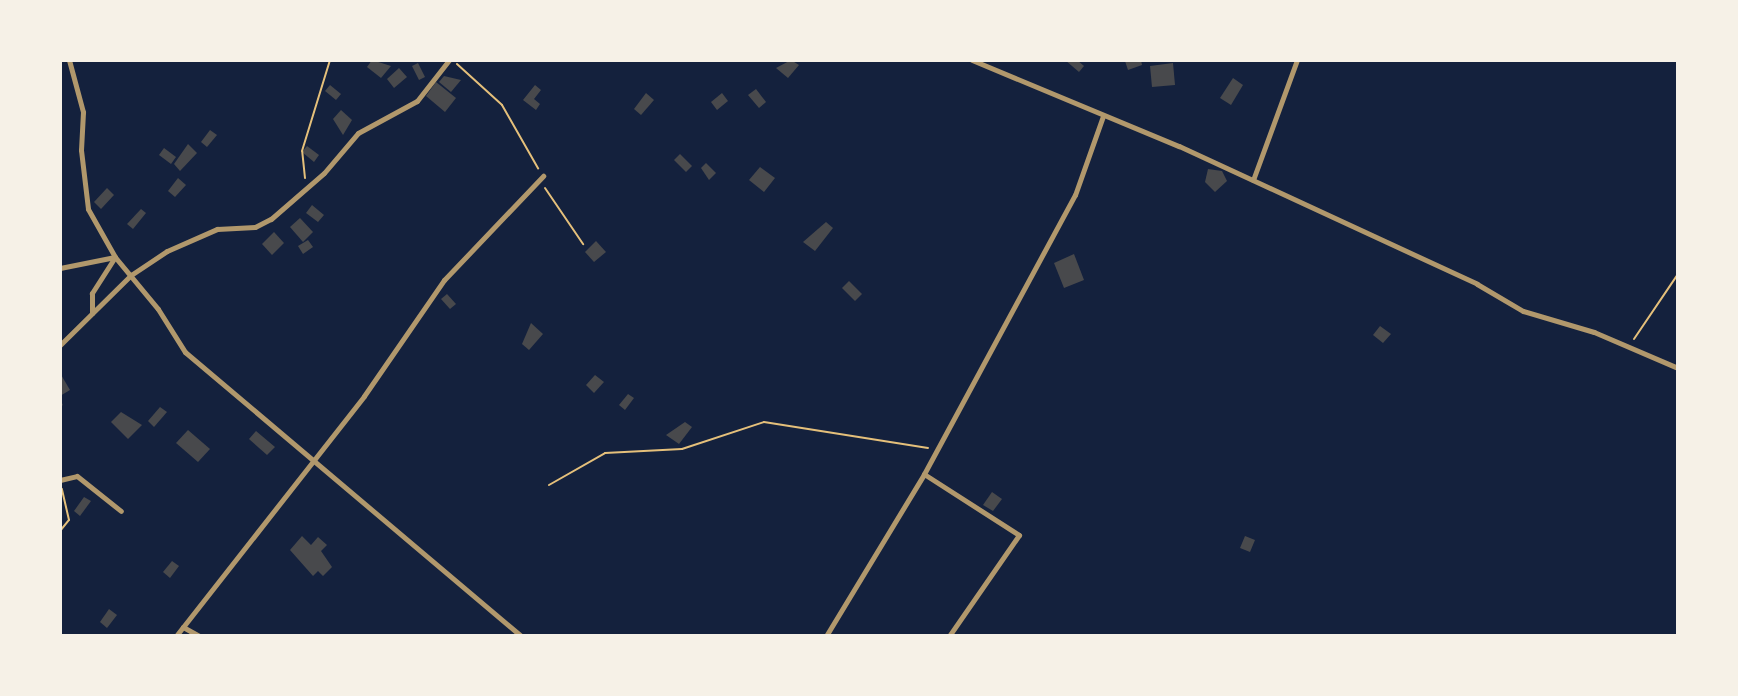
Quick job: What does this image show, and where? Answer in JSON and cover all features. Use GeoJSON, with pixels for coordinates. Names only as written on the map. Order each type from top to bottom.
{"type":"FeatureCollection","features":[{"type":"Feature","properties":{"kind":"street"},"geometry":{"type":"LineString","coordinates":[[69,60],[83,112],[81,150],[88,209],[115,257],[185,352],[521,636]]}},
{"type":"Feature","properties":{"kind":"street"},"geometry":{"type":"LineString","coordinates":[[60,345],[131,275],[193,238],[263,223],[307,189],[358,133],[417,101],[452,60]]}},
{"type":"Feature","properties":{"kind":"street"},"geometry":{"type":"LineString","coordinates":[[972,60],[1253,180],[1477,284],[1523,311],[1629,346],[1678,368]]}},
{"type":"Feature","properties":{"kind":"street"},"geometry":{"type":"LineString","coordinates":[[1253,180],[1297,60]]}},
{"type":"Feature","properties":{"kind":"street"},"geometry":{"type":"LineString","coordinates":[[826,636],[924,474],[1075,195],[1103,116]]}},
{"type":"Feature","properties":{"kind":"street"},"geometry":{"type":"LineString","coordinates":[[176,636],[314,460],[444,280],[481,244],[500,215],[543,176]]}},
{"type":"Feature","properties":{"kind":"street"},"geometry":{"type":"LineString","coordinates":[[60,268],[115,257]]}},
{"type":"Feature","properties":{"kind":"street"},"geometry":{"type":"LineString","coordinates":[[92,313],[92,293],[115,257]]}},
{"type":"Feature","properties":{"kind":"street"},"geometry":{"type":"LineString","coordinates":[[924,474],[1019,535],[949,636]]}},
{"type":"Feature","properties":{"kind":"street"},"geometry":{"type":"LineString","coordinates":[[60,481],[77,476],[121,511]]}},
{"type":"Feature","properties":{"kind":"street"},"geometry":{"type":"LineString","coordinates":[[183,627],[199,636]]}},
{"type":"Feature","properties":{"kind":"path"},"geometry":{"type":"LineString","coordinates":[[307,189],[302,151],[330,60]]}},
{"type":"Feature","properties":{"kind":"path"},"geometry":{"type":"LineString","coordinates":[[452,60],[502,105],[543,176],[547,198],[583,244]]}},
{"type":"Feature","properties":{"kind":"path"},"geometry":{"type":"LineString","coordinates":[[1629,346],[1678,274]]}},
{"type":"Feature","properties":{"kind":"path"},"geometry":{"type":"LineString","coordinates":[[60,426],[61,404]]}},
{"type":"Feature","properties":{"kind":"path"},"geometry":{"type":"LineString","coordinates":[[549,485],[605,453],[682,449],[764,422],[937,448]]}},
{"type":"Feature","properties":{"kind":"path"},"geometry":{"type":"LineString","coordinates":[[60,481],[69,520],[60,531]]}},
{"type":"Feature","properties":{"kind":"building"},"geometry":{"type":"Polygon","coordinates":[[[372,60],[391,66],[381,78],[367,67],[372,60]]]}},
{"type":"Feature","properties":{"kind":"building"},"geometry":{"type":"Polygon","coordinates":[[[791,60],[799,65],[788,78],[776,68],[791,60]]]}},
{"type":"Feature","properties":{"kind":"building"},"geometry":{"type":"Polygon","coordinates":[[[1065,60],[1077,60],[1084,66],[1079,72],[1065,60]]]}},
{"type":"Feature","properties":{"kind":"building"},"geometry":{"type":"Polygon","coordinates":[[[1141,60],[1142,65],[1128,70],[1125,61],[1141,60]]]}},
{"type":"Feature","properties":{"kind":"building"},"geometry":{"type":"Polygon","coordinates":[[[418,63],[425,77],[419,80],[412,66],[418,63]]]}},
{"type":"Feature","properties":{"kind":"building"},"geometry":{"type":"Polygon","coordinates":[[[1173,63],[1175,85],[1152,87],[1150,66],[1173,63]]]}},
{"type":"Feature","properties":{"kind":"building"},"geometry":{"type":"Polygon","coordinates":[[[399,68],[407,77],[394,88],[387,79],[399,68]]]}},
{"type":"Feature","properties":{"kind":"building"},"geometry":{"type":"Polygon","coordinates":[[[444,76],[461,80],[451,92],[439,82],[444,76]]]}},
{"type":"Feature","properties":{"kind":"building"},"geometry":{"type":"Polygon","coordinates":[[[1233,78],[1243,85],[1231,105],[1220,98],[1233,78]]]}},
{"type":"Feature","properties":{"kind":"building"},"geometry":{"type":"Polygon","coordinates":[[[436,82],[456,98],[445,112],[426,96],[436,82]]]}},
{"type":"Feature","properties":{"kind":"building"},"geometry":{"type":"Polygon","coordinates":[[[330,85],[341,94],[336,100],[325,91],[330,85]]]}},
{"type":"Feature","properties":{"kind":"building"},"geometry":{"type":"Polygon","coordinates":[[[535,85],[541,90],[534,99],[540,104],[536,110],[523,100],[535,85]]]}},
{"type":"Feature","properties":{"kind":"building"},"geometry":{"type":"Polygon","coordinates":[[[756,89],[766,102],[759,108],[748,95],[756,89]]]}},
{"type":"Feature","properties":{"kind":"building"},"geometry":{"type":"Polygon","coordinates":[[[646,93],[654,100],[641,115],[634,109],[646,93]]]}},
{"type":"Feature","properties":{"kind":"building"},"geometry":{"type":"Polygon","coordinates":[[[722,93],[728,101],[717,110],[711,102],[722,93]]]}},
{"type":"Feature","properties":{"kind":"building"},"geometry":{"type":"Polygon","coordinates":[[[341,110],[352,120],[343,135],[333,119],[341,110]]]}},
{"type":"Feature","properties":{"kind":"building"},"geometry":{"type":"Polygon","coordinates":[[[210,130],[217,135],[207,147],[201,142],[210,130]]]}},
{"type":"Feature","properties":{"kind":"building"},"geometry":{"type":"Polygon","coordinates":[[[188,144],[197,153],[180,171],[174,164],[188,144]]]}},
{"type":"Feature","properties":{"kind":"building"},"geometry":{"type":"Polygon","coordinates":[[[307,146],[319,155],[314,162],[302,152],[307,146]]]}},
{"type":"Feature","properties":{"kind":"building"},"geometry":{"type":"Polygon","coordinates":[[[164,148],[176,157],[171,164],[159,155],[164,148]]]}},
{"type":"Feature","properties":{"kind":"building"},"geometry":{"type":"Polygon","coordinates":[[[680,154],[692,166],[686,172],[674,160],[680,154]]]}},
{"type":"Feature","properties":{"kind":"building"},"geometry":{"type":"Polygon","coordinates":[[[706,163],[716,173],[709,180],[701,168],[706,163]]]}},
{"type":"Feature","properties":{"kind":"building"},"geometry":{"type":"Polygon","coordinates":[[[760,167],[775,178],[764,192],[749,180],[760,167]]]}},
{"type":"Feature","properties":{"kind":"building"},"geometry":{"type":"Polygon","coordinates":[[[1208,169],[1222,171],[1227,181],[1215,192],[1205,182],[1208,169]]]}},
{"type":"Feature","properties":{"kind":"building"},"geometry":{"type":"Polygon","coordinates":[[[178,178],[186,185],[175,197],[168,191],[178,178]]]}},
{"type":"Feature","properties":{"kind":"building"},"geometry":{"type":"Polygon","coordinates":[[[107,188],[114,195],[101,209],[94,202],[107,188]]]}},
{"type":"Feature","properties":{"kind":"building"},"geometry":{"type":"Polygon","coordinates":[[[312,205],[324,215],[318,222],[306,213],[312,205]]]}},
{"type":"Feature","properties":{"kind":"building"},"geometry":{"type":"Polygon","coordinates":[[[141,209],[146,213],[133,229],[127,224],[141,209]]]}},
{"type":"Feature","properties":{"kind":"building"},"geometry":{"type":"Polygon","coordinates":[[[300,218],[313,232],[303,242],[290,227],[300,218]]]}},
{"type":"Feature","properties":{"kind":"building"},"geometry":{"type":"Polygon","coordinates":[[[826,222],[833,228],[815,251],[803,242],[826,222]]]}},
{"type":"Feature","properties":{"kind":"building"},"geometry":{"type":"Polygon","coordinates":[[[274,232],[284,243],[272,255],[262,244],[274,232]]]}},
{"type":"Feature","properties":{"kind":"building"},"geometry":{"type":"Polygon","coordinates":[[[308,240],[313,247],[303,254],[298,246],[308,240]]]}},
{"type":"Feature","properties":{"kind":"building"},"geometry":{"type":"Polygon","coordinates":[[[596,241],[606,252],[594,262],[585,252],[596,241]]]}},
{"type":"Feature","properties":{"kind":"building"},"geometry":{"type":"Polygon","coordinates":[[[1074,254],[1084,280],[1064,288],[1054,263],[1074,254]]]}},
{"type":"Feature","properties":{"kind":"building"},"geometry":{"type":"Polygon","coordinates":[[[849,281],[862,294],[855,301],[842,288],[849,281]]]}},
{"type":"Feature","properties":{"kind":"building"},"geometry":{"type":"Polygon","coordinates":[[[447,294],[456,304],[450,309],[441,299],[447,294]]]}},
{"type":"Feature","properties":{"kind":"building"},"geometry":{"type":"Polygon","coordinates":[[[531,323],[543,334],[529,350],[522,344],[531,323]]]}},
{"type":"Feature","properties":{"kind":"building"},"geometry":{"type":"Polygon","coordinates":[[[1380,326],[1391,334],[1383,343],[1373,335],[1380,326]]]}},
{"type":"Feature","properties":{"kind":"building"},"geometry":{"type":"Polygon","coordinates":[[[60,373],[70,390],[60,396],[60,373]]]}},
{"type":"Feature","properties":{"kind":"building"},"geometry":{"type":"Polygon","coordinates":[[[595,375],[604,382],[594,393],[586,385],[595,375]]]}},
{"type":"Feature","properties":{"kind":"building"},"geometry":{"type":"Polygon","coordinates":[[[628,394],[634,398],[625,410],[619,405],[628,394]]]}},
{"type":"Feature","properties":{"kind":"building"},"geometry":{"type":"Polygon","coordinates":[[[160,407],[167,412],[154,427],[148,421],[160,407]]]}},
{"type":"Feature","properties":{"kind":"building"},"geometry":{"type":"Polygon","coordinates":[[[121,412],[142,425],[128,439],[111,422],[121,412]]]}},
{"type":"Feature","properties":{"kind":"building"},"geometry":{"type":"Polygon","coordinates":[[[685,422],[692,427],[679,444],[666,435],[685,422]]]}},
{"type":"Feature","properties":{"kind":"building"},"geometry":{"type":"Polygon","coordinates":[[[188,430],[210,449],[198,462],[176,443],[188,430]]]}},
{"type":"Feature","properties":{"kind":"building"},"geometry":{"type":"Polygon","coordinates":[[[256,431],[275,447],[267,455],[249,439],[256,431]]]}},
{"type":"Feature","properties":{"kind":"building"},"geometry":{"type":"Polygon","coordinates":[[[992,492],[1002,499],[993,511],[983,505],[992,492]]]}},
{"type":"Feature","properties":{"kind":"building"},"geometry":{"type":"Polygon","coordinates":[[[84,497],[91,501],[80,516],[74,511],[84,497]]]}},
{"type":"Feature","properties":{"kind":"building"},"geometry":{"type":"Polygon","coordinates":[[[302,536],[311,545],[318,537],[327,545],[321,551],[332,567],[323,576],[318,571],[313,576],[290,550],[302,536]]]}},
{"type":"Feature","properties":{"kind":"building"},"geometry":{"type":"Polygon","coordinates":[[[1245,536],[1255,540],[1250,552],[1240,548],[1245,536]]]}},
{"type":"Feature","properties":{"kind":"building"},"geometry":{"type":"Polygon","coordinates":[[[172,561],[179,566],[170,578],[163,572],[172,561]]]}},
{"type":"Feature","properties":{"kind":"building"},"geometry":{"type":"Polygon","coordinates":[[[109,609],[117,615],[107,628],[100,622],[109,609]]]}}]}
